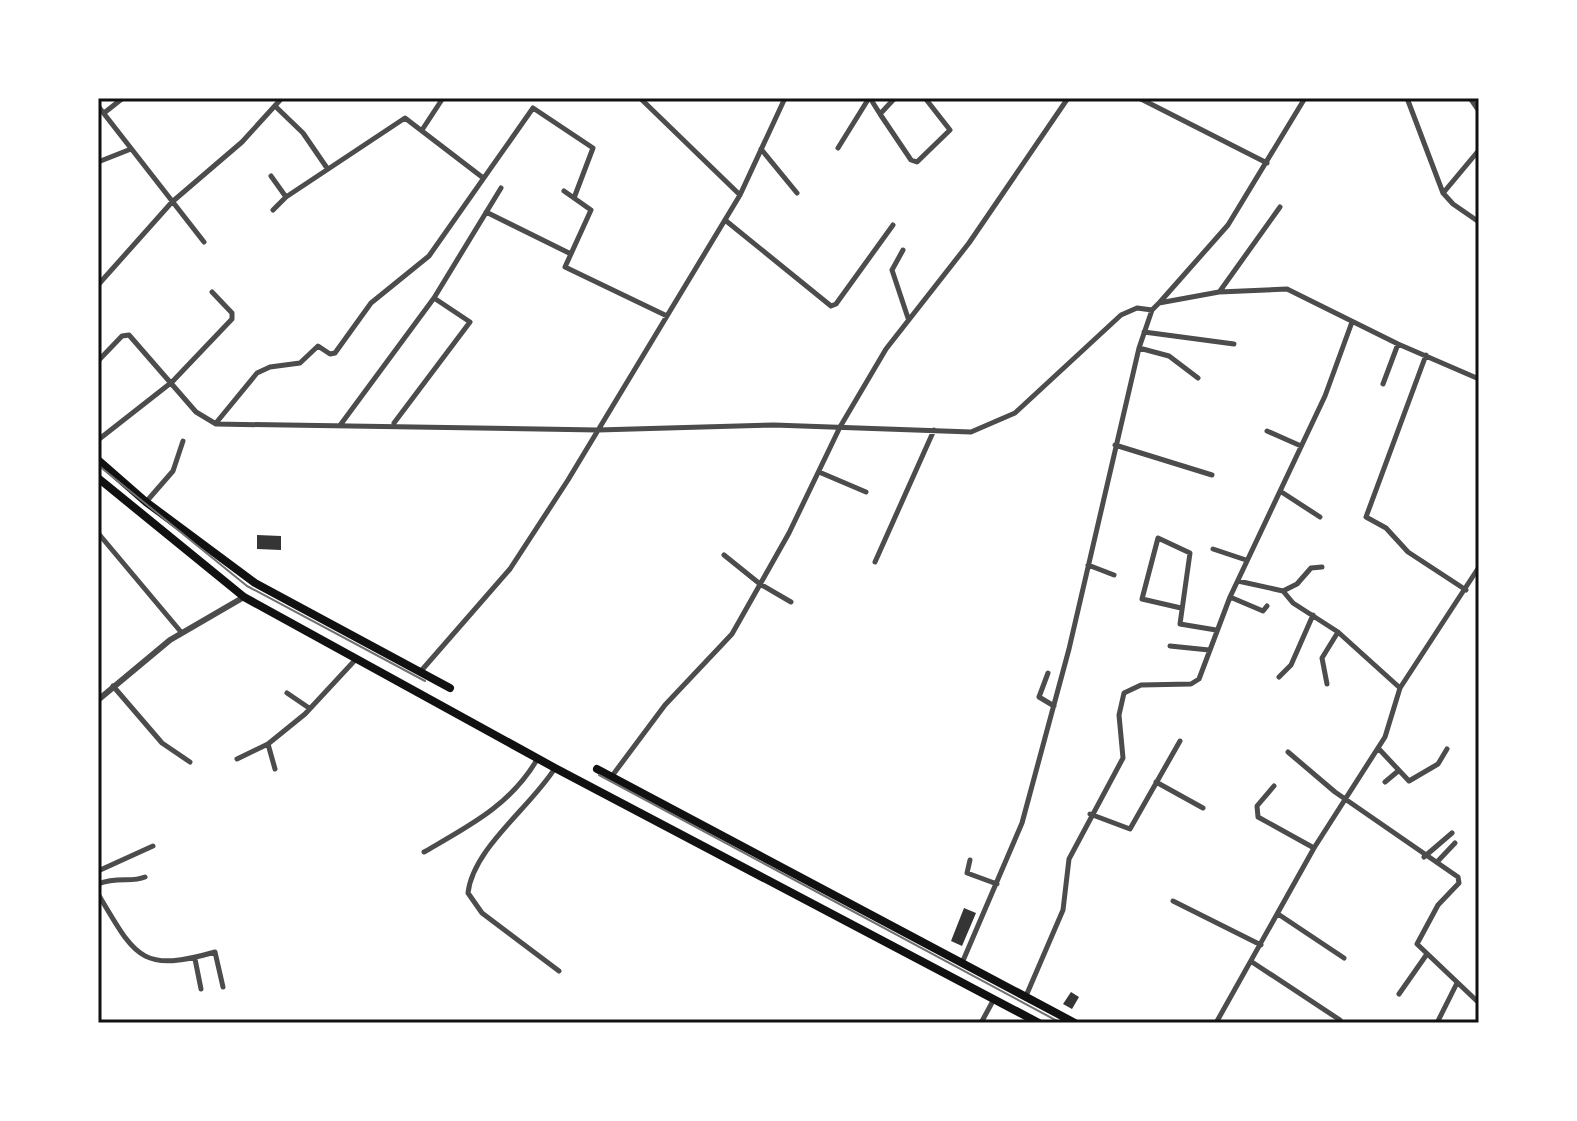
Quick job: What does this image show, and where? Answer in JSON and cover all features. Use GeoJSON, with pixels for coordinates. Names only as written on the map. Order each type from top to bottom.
{"type":"FeatureCollection","features":[{"type":"Feature","properties":{"kind":"highway"},"geometry":{"type":"LineString","coordinates":[[98,460],[146,502],[255,583],[450,688]]}},
{"type":"Feature","properties":{"kind":"highway"},"geometry":{"type":"LineString","coordinates":[[98,478],[244,597],[555,768],[1039,1023]]}},
{"type":"Feature","properties":{"kind":"highway"},"geometry":{"type":"LineString","coordinates":[[597,769],[1075,1023]]}},
{"type":"Feature","properties":{"kind":"street"},"geometry":{"type":"LineString","coordinates":[[104,113],[123,98]]}},
{"type":"Feature","properties":{"kind":"street"},"geometry":{"type":"LineString","coordinates":[[98,285],[172,202],[242,142],[282,98]]}},
{"type":"Feature","properties":{"kind":"street"},"geometry":{"type":"LineString","coordinates":[[422,130],[443,98]]}},
{"type":"Feature","properties":{"kind":"street"},"geometry":{"type":"LineString","coordinates":[[216,424],[261,370],[300,363],[318,346],[330,354],[335,353],[371,303],[429,256],[533,108],[532,98]]}},
{"type":"Feature","properties":{"kind":"street"},"geometry":{"type":"LineString","coordinates":[[640,98],[740,195]]}},
{"type":"Feature","properties":{"kind":"street"},"geometry":{"type":"LineString","coordinates":[[421,671],[510,569],[740,195],[785,98]]}},
{"type":"Feature","properties":{"kind":"street"},"geometry":{"type":"LineString","coordinates":[[838,148],[870,98],[911,160],[917,162],[950,130],[925,98]]}},
{"type":"Feature","properties":{"kind":"street"},"geometry":{"type":"LineString","coordinates":[[880,114],[895,98]]}},
{"type":"Feature","properties":{"kind":"street"},"geometry":{"type":"LineString","coordinates":[[612,776],[665,705],[732,634],[840,427],[908,318],[969,243],[1068,98]]}},
{"type":"Feature","properties":{"kind":"street"},"geometry":{"type":"LineString","coordinates":[[1139,98],[1267,163]]}},
{"type":"Feature","properties":{"kind":"street"},"geometry":{"type":"LineString","coordinates":[[961,964],[1022,823],[1054,706],[1139,348],[1152,310],[1228,225],[1305,98]]}},
{"type":"Feature","properties":{"kind":"street"},"geometry":{"type":"LineString","coordinates":[[1407,98],[1443,193],[1479,222]]}},
{"type":"Feature","properties":{"kind":"street"},"geometry":{"type":"LineString","coordinates":[[1470,98],[1479,111]]}},
{"type":"Feature","properties":{"kind":"street"},"geometry":{"type":"LineString","coordinates":[[98,106],[204,242]]}},
{"type":"Feature","properties":{"kind":"street"},"geometry":{"type":"LineString","coordinates":[[275,106],[303,133],[327,168]]}},
{"type":"Feature","properties":{"kind":"street"},"geometry":{"type":"LineString","coordinates":[[533,108],[593,148],[574,198]]}},
{"type":"Feature","properties":{"kind":"street"},"geometry":{"type":"LineString","coordinates":[[273,210],[286,197],[403,118],[482,177]]}},
{"type":"Feature","properties":{"kind":"street"},"geometry":{"type":"LineString","coordinates":[[98,162],[131,149]]}},
{"type":"Feature","properties":{"kind":"street"},"geometry":{"type":"LineString","coordinates":[[761,149],[797,193]]}},
{"type":"Feature","properties":{"kind":"street"},"geometry":{"type":"LineString","coordinates":[[1443,193],[1478,153]]}},
{"type":"Feature","properties":{"kind":"street"},"geometry":{"type":"LineString","coordinates":[[271,176],[286,197]]}},
{"type":"Feature","properties":{"kind":"street"},"geometry":{"type":"LineString","coordinates":[[341,424],[434,298],[501,188]]}},
{"type":"Feature","properties":{"kind":"street"},"geometry":{"type":"LineString","coordinates":[[564,191],[591,211],[566,268],[667,316]]}},
{"type":"Feature","properties":{"kind":"street"},"geometry":{"type":"LineString","coordinates":[[1219,292],[1280,207]]}},
{"type":"Feature","properties":{"kind":"street"},"geometry":{"type":"LineString","coordinates":[[486,212],[571,254]]}},
{"type":"Feature","properties":{"kind":"street"},"geometry":{"type":"LineString","coordinates":[[725,220],[831,306],[893,225]]}},
{"type":"Feature","properties":{"kind":"street"},"geometry":{"type":"LineString","coordinates":[[903,250],[892,270],[908,318]]}},
{"type":"Feature","properties":{"kind":"street"},"geometry":{"type":"LineString","coordinates":[[1159,303],[1219,292],[1287,289],[1398,344],[1479,379]]}},
{"type":"Feature","properties":{"kind":"street"},"geometry":{"type":"LineString","coordinates":[[98,440],[172,382],[232,319],[232,313],[212,292]]}},
{"type":"Feature","properties":{"kind":"street"},"geometry":{"type":"LineString","coordinates":[[394,424],[470,322],[434,298]]}},
{"type":"Feature","properties":{"kind":"street"},"geometry":{"type":"LineString","coordinates":[[98,361],[126,334],[196,412],[216,424],[394,424],[598,430],[738,425],[971,432],[1001,422],[1059,375],[1121,315],[1137,308],[1152,310]]}},
{"type":"Feature","properties":{"kind":"street"},"geometry":{"type":"LineString","coordinates":[[1026,997],[1063,910],[1069,859],[1090,814],[1123,758],[1119,715],[1124,693],[1141,685],[1197,682],[1246,560],[1325,396],[1352,322]]}},
{"type":"Feature","properties":{"kind":"street"},"geometry":{"type":"LineString","coordinates":[[1144,332],[1234,344]]}},
{"type":"Feature","properties":{"kind":"street"},"geometry":{"type":"LineString","coordinates":[[1383,384],[1398,344]]}},
{"type":"Feature","properties":{"kind":"street"},"geometry":{"type":"LineString","coordinates":[[1139,348],[1169,356],[1198,378]]}},
{"type":"Feature","properties":{"kind":"street"},"geometry":{"type":"LineString","coordinates":[[1426,355],[1366,517],[1386,528],[1408,552],[1466,590]]}},
{"type":"Feature","properties":{"kind":"street"},"geometry":{"type":"LineString","coordinates":[[875,562],[934,430]]}},
{"type":"Feature","properties":{"kind":"street"},"geometry":{"type":"LineString","coordinates":[[1267,431],[1301,446]]}},
{"type":"Feature","properties":{"kind":"street"},"geometry":{"type":"LineString","coordinates":[[146,502],[173,471],[183,441]]}},
{"type":"Feature","properties":{"kind":"street"},"geometry":{"type":"LineString","coordinates":[[1115,445],[1212,475]]}},
{"type":"Feature","properties":{"kind":"street"},"geometry":{"type":"LineString","coordinates":[[818,472],[866,492]]}},
{"type":"Feature","properties":{"kind":"street"},"geometry":{"type":"LineString","coordinates":[[1280,491],[1320,517]]}},
{"type":"Feature","properties":{"kind":"street"},"geometry":{"type":"LineString","coordinates":[[99,538],[181,632]]}},
{"type":"Feature","properties":{"kind":"street"},"geometry":{"type":"LineString","coordinates":[[1181,608],[1142,599],[1158,538],[1190,553],[1180,624],[1216,630]]}},
{"type":"Feature","properties":{"kind":"street"},"geometry":{"type":"LineString","coordinates":[[1213,549],[1246,560]]}},
{"type":"Feature","properties":{"kind":"street"},"geometry":{"type":"LineString","coordinates":[[724,555],[760,584],[791,602]]}},
{"type":"Feature","properties":{"kind":"street"},"geometry":{"type":"LineString","coordinates":[[1088,565],[1114,575]]}},
{"type":"Feature","properties":{"kind":"street"},"geometry":{"type":"LineString","coordinates":[[1238,581],[1283,591],[1293,587],[1311,568],[1322,567]]}},
{"type":"Feature","properties":{"kind":"street"},"geometry":{"type":"LineString","coordinates":[[1216,1023],[1343,798],[1378,748],[1400,688],[1479,567]]}},
{"type":"Feature","properties":{"kind":"street"},"geometry":{"type":"LineString","coordinates":[[1283,591],[1293,603],[1338,632],[1400,688]]}},
{"type":"Feature","properties":{"kind":"street"},"geometry":{"type":"LineString","coordinates":[[98,700],[112,685],[181,632],[244,597]]}},
{"type":"Feature","properties":{"kind":"street"},"geometry":{"type":"LineString","coordinates":[[1230,597],[1254,610],[1263,611],[1267,606]]}},
{"type":"Feature","properties":{"kind":"street"},"geometry":{"type":"LineString","coordinates":[[1279,677],[1291,665],[1313,615]]}},
{"type":"Feature","properties":{"kind":"street"},"geometry":{"type":"LineString","coordinates":[[1327,684],[1322,658],[1338,632]]}},
{"type":"Feature","properties":{"kind":"street"},"geometry":{"type":"LineString","coordinates":[[1170,646],[1209,650]]}},
{"type":"Feature","properties":{"kind":"street"},"geometry":{"type":"LineString","coordinates":[[237,759],[268,744],[309,708],[357,658]]}},
{"type":"Feature","properties":{"kind":"street"},"geometry":{"type":"LineString","coordinates":[[1048,673],[1039,697],[1054,706]]}},
{"type":"Feature","properties":{"kind":"street"},"geometry":{"type":"LineString","coordinates":[[112,685],[162,743],[190,762]]}},
{"type":"Feature","properties":{"kind":"street"},"geometry":{"type":"LineString","coordinates":[[287,693],[309,708]]}},
{"type":"Feature","properties":{"kind":"street"},"geometry":{"type":"LineString","coordinates":[[1090,814],[1128,829],[1180,741]]}},
{"type":"Feature","properties":{"kind":"street"},"geometry":{"type":"LineString","coordinates":[[268,744],[275,769]]}},
{"type":"Feature","properties":{"kind":"street"},"geometry":{"type":"LineString","coordinates":[[1378,748],[1405,781],[1438,764],[1447,749]]}},
{"type":"Feature","properties":{"kind":"street"},"geometry":{"type":"LineString","coordinates":[[1288,752],[1343,798],[1424,857],[1458,877],[1459,883],[1438,905],[1417,944],[1479,1003]]}},
{"type":"Feature","properties":{"kind":"street"},"geometry":{"type":"LineString","coordinates":[[424,852],[501,805],[538,758]]}},
{"type":"Feature","properties":{"kind":"street"},"geometry":{"type":"LineString","coordinates":[[555,768],[483,856],[469,879],[468,893],[482,913],[559,971]]}},
{"type":"Feature","properties":{"kind":"street"},"geometry":{"type":"LineString","coordinates":[[1385,782],[1397,772]]}},
{"type":"Feature","properties":{"kind":"street"},"geometry":{"type":"LineString","coordinates":[[1156,782],[1203,808]]}},
{"type":"Feature","properties":{"kind":"street"},"geometry":{"type":"LineString","coordinates":[[1274,786],[1257,806],[1258,817],[1314,848]]}},
{"type":"Feature","properties":{"kind":"street"},"geometry":{"type":"LineString","coordinates":[[1424,857],[1452,833]]}},
{"type":"Feature","properties":{"kind":"street"},"geometry":{"type":"LineString","coordinates":[[1437,862],[1455,843]]}},
{"type":"Feature","properties":{"kind":"street"},"geometry":{"type":"LineString","coordinates":[[98,871],[153,846]]}},
{"type":"Feature","properties":{"kind":"street"},"geometry":{"type":"LineString","coordinates":[[970,860],[967,873],[997,884]]}},
{"type":"Feature","properties":{"kind":"street"},"geometry":{"type":"LineString","coordinates":[[98,884],[120,877],[136,881],[145,877]]}},
{"type":"Feature","properties":{"kind":"street"},"geometry":{"type":"LineString","coordinates":[[98,894],[138,953],[155,962],[195,958],[215,952],[223,987]]}},
{"type":"Feature","properties":{"kind":"street"},"geometry":{"type":"LineString","coordinates":[[1173,901],[1261,945]]}},
{"type":"Feature","properties":{"kind":"street"},"geometry":{"type":"LineString","coordinates":[[1278,914],[1344,958]]}},
{"type":"Feature","properties":{"kind":"street"},"geometry":{"type":"LineString","coordinates":[[1399,994],[1427,954]]}},
{"type":"Feature","properties":{"kind":"street"},"geometry":{"type":"LineString","coordinates":[[195,958],[201,989]]}},
{"type":"Feature","properties":{"kind":"street"},"geometry":{"type":"LineString","coordinates":[[1252,962],[1340,1020]]}},
{"type":"Feature","properties":{"kind":"street"},"geometry":{"type":"LineString","coordinates":[[1437,1023],[1457,983]]}},
{"type":"Feature","properties":{"kind":"street"},"geometry":{"type":"LineString","coordinates":[[981,1023],[994,999]]}},
{"type":"Feature","properties":{"kind":"building"},"geometry":{"type":"Polygon","coordinates":[[[257,535],[281,536],[281,550],[257,549],[257,535]]]}},
{"type":"Feature","properties":{"kind":"building"},"geometry":{"type":"Polygon","coordinates":[[[964,908],[976,913],[962,946],[951,941],[964,908]]]}},
{"type":"Feature","properties":{"kind":"building"},"geometry":{"type":"Polygon","coordinates":[[[1071,992],[1079,997],[1072,1009],[1063,1004],[1071,992]]]}},
{"type":"Feature","properties":{"kind":"tram line"},"geometry":{"type":"LineString","coordinates":[[98,465],[247,586],[425,681]]}},
{"type":"Feature","properties":{"kind":"tram line"},"geometry":{"type":"LineString","coordinates":[[599,775],[1061,1023]]}}]}
